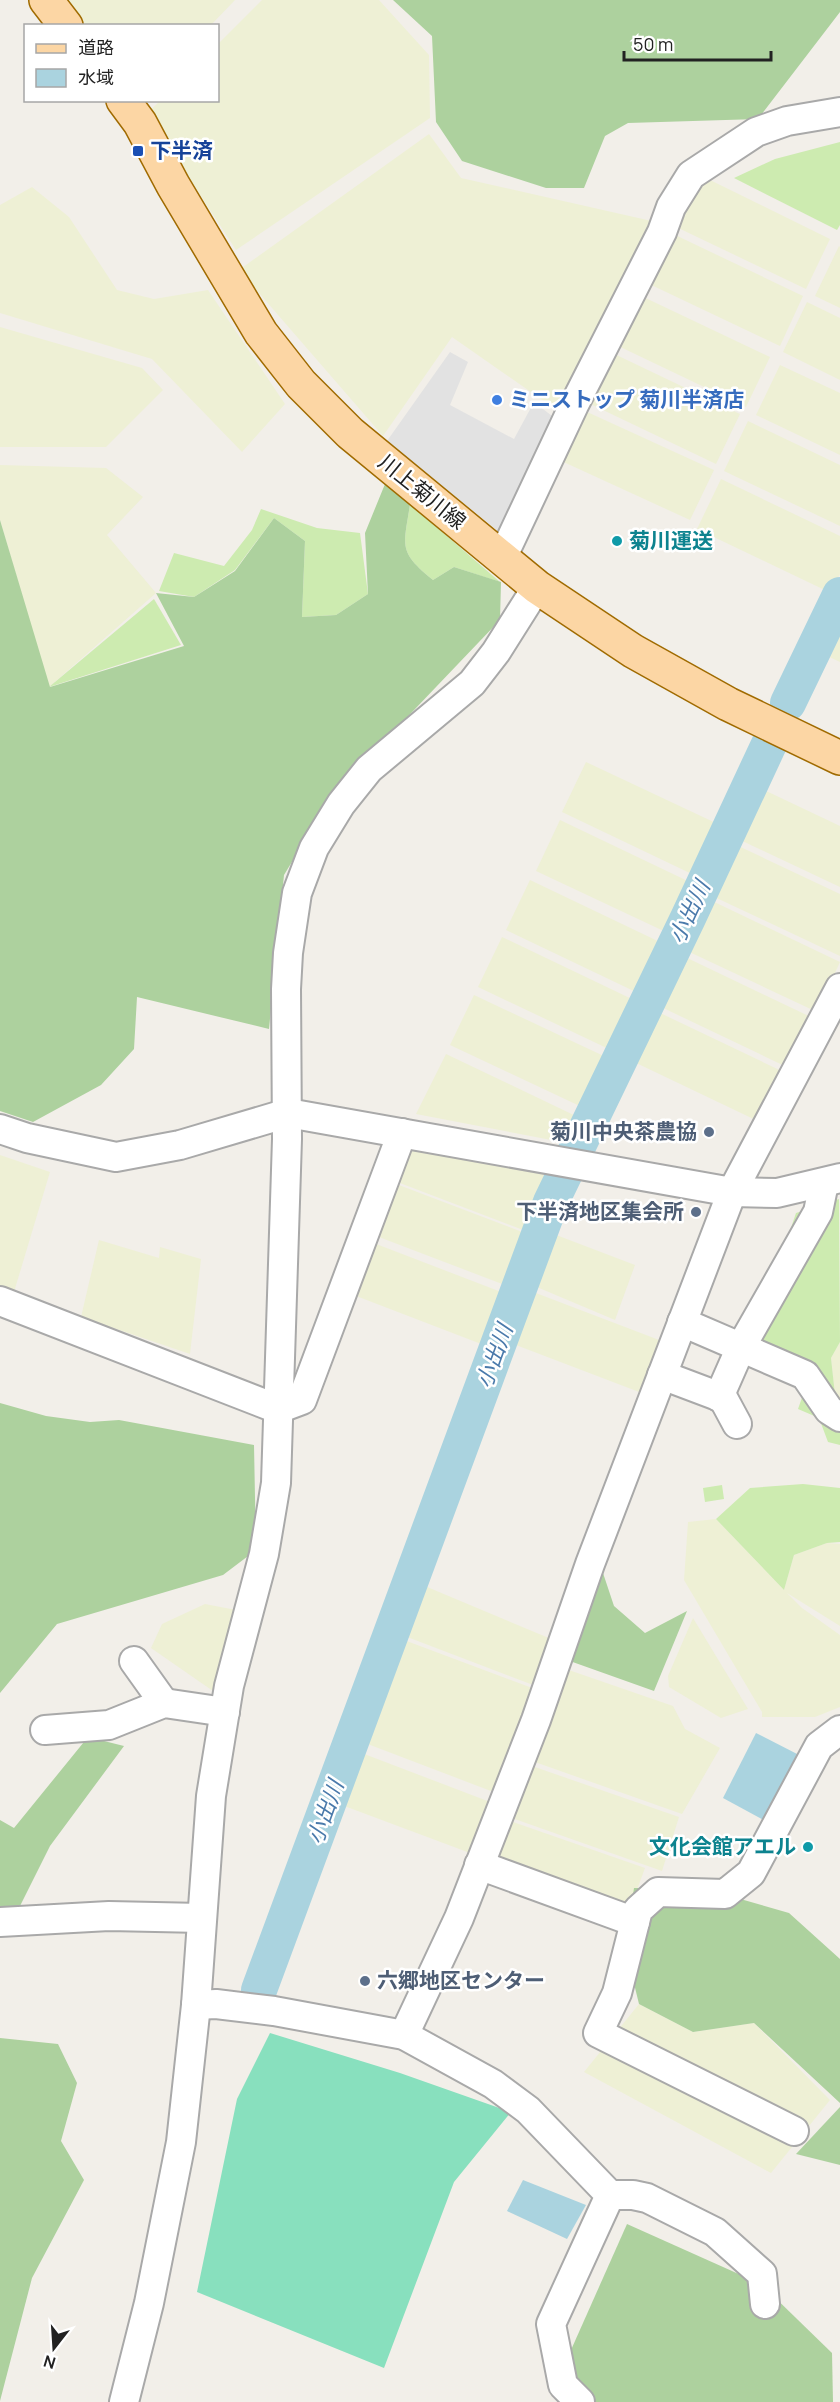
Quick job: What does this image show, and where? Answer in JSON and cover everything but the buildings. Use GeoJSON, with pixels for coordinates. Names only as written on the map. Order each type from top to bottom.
{"type":"FeatureCollection","features":[{"type":"Feature","properties":{"kind":"main road"},"geometry":{"type":"LineString","coordinates":[[46,0],[64,24]]}},
{"type":"Feature","properties":{"kind":"main road","name":"川上菊川線"},"geometry":{"type":"LineString","coordinates":[[124,102],[140,123],[184,205],[261,333],[301,384],[350,433],[537,587],[633,651],[728,704],[840,758]]}},
{"type":"Feature","properties":{"kind":"street"},"geometry":{"type":"LineString","coordinates":[[502,558],[574,405],[662,232],[671,207],[691,175],[756,132],[787,121],[840,112]]}},
{"type":"Feature","properties":{"kind":"street"},"geometry":{"type":"LineString","coordinates":[[124,2402],[149,2303],[181,2142],[196,2005],[211,1796],[229,1686],[264,1554],[276,1483],[288,1113],[288,953],[297,893],[314,848],[341,804],[369,769],[472,683],[496,652],[537,587]]}},
{"type":"Feature","properties":{"kind":"street"},"geometry":{"type":"LineString","coordinates":[[404,2035],[459,1918],[536,1720],[590,1564],[732,1192],[840,988]]}},
{"type":"Feature","properties":{"kind":"street"},"geometry":{"type":"LineString","coordinates":[[0,1129],[27,1138],[116,1157],[180,1146],[288,1113],[732,1192],[777,1192],[832,1180]]}},
{"type":"Feature","properties":{"kind":"street"},"geometry":{"type":"LineString","coordinates":[[0,1301],[278,1409],[302,1400],[402,1133]]}},
{"type":"Feature","properties":{"kind":"street"},"geometry":{"type":"LineString","coordinates":[[719,1397],[741,1347],[818,1212],[832,1180]]}},
{"type":"Feature","properties":{"kind":"street"},"geometry":{"type":"LineString","coordinates":[[682,1322],[805,1375],[829,1410],[840,1417]]}},
{"type":"Feature","properties":{"kind":"street"},"geometry":{"type":"LineString","coordinates":[[662,1375],[723,1398],[737,1424]]}},
{"type":"Feature","properties":{"kind":"street"},"geometry":{"type":"LineString","coordinates":[[134,1661],[165,1704]]}},
{"type":"Feature","properties":{"kind":"street"},"geometry":{"type":"LineString","coordinates":[[45,1730],[109,1725],[165,1704],[225,1712]]}},
{"type":"Feature","properties":{"kind":"street"},"geometry":{"type":"LineString","coordinates":[[794,2131],[598,2033],[617,1993],[638,1910],[658,1892],[725,1894],[751,1873],[819,1746],[840,1730]]}},
{"type":"Feature","properties":{"kind":"street"},"geometry":{"type":"LineString","coordinates":[[479,1865],[635,1922]]}},
{"type":"Feature","properties":{"kind":"street"},"geometry":{"type":"LineString","coordinates":[[0,1922],[109,1916],[202,1918]]}},
{"type":"Feature","properties":{"kind":"street"},"geometry":{"type":"LineString","coordinates":[[196,2005],[216,2004],[274,2011],[404,2035],[493,2085],[528,2110],[610,2195],[633,2195],[647,2198],[715,2232],[762,2274],[765,2304]]}},
{"type":"Feature","properties":{"kind":"street"},"geometry":{"type":"LineString","coordinates":[[564,2396],[551,2324],[610,2195]]}},
{"type":"Feature","properties":{"kind":"green space"},"geometry":{"type":"Polygon","coordinates":[[[63,0],[235,0],[212,24],[83,24],[63,0]]]}},
{"type":"Feature","properties":{"kind":"green space"},"geometry":{"type":"Polygon","coordinates":[[[262,0],[379,0],[429,55],[430,118],[236,250],[147,113],[159,102],[219,102],[219,43],[262,0]]]}},
{"type":"Feature","properties":{"kind":"green space"},"geometry":{"type":"Polygon","coordinates":[[[393,0],[840,0],[840,12],[758,119],[628,123],[605,136],[584,188],[546,188],[462,161],[436,122],[432,36],[393,0]]]}},
{"type":"Feature","properties":{"kind":"green space"},"geometry":{"type":"Polygon","coordinates":[[[429,134],[461,178],[656,222],[558,411],[452,337],[383,436],[239,270],[429,134]]]}},
{"type":"Feature","properties":{"kind":"green space"},"geometry":{"type":"Polygon","coordinates":[[[840,142],[840,225],[837,230],[734,178],[775,159],[840,142]]]}},
{"type":"Feature","properties":{"kind":"green space"},"geometry":{"type":"Polygon","coordinates":[[[708,179],[830,239],[806,289],[672,225],[708,179]]]}},
{"type":"Feature","properties":{"kind":"green space"},"geometry":{"type":"Polygon","coordinates":[[[32,187],[69,217],[117,290],[154,299],[208,290],[285,404],[242,452],[152,359],[0,313],[0,205],[32,187]]]}},
{"type":"Feature","properties":{"kind":"green space"},"geometry":{"type":"Polygon","coordinates":[[[669,232],[803,296],[780,346],[645,282],[669,232]]]}},
{"type":"Feature","properties":{"kind":"green space"},"geometry":{"type":"Polygon","coordinates":[[[840,247],[840,308],[815,296],[840,247]]]}},
{"type":"Feature","properties":{"kind":"green space"},"geometry":{"type":"Polygon","coordinates":[[[635,293],[770,357],[746,407],[612,343],[635,293]]]}},
{"type":"Feature","properties":{"kind":"green space"},"geometry":{"type":"Polygon","coordinates":[[[807,302],[840,318],[840,380],[783,352],[807,302]]]}},
{"type":"Feature","properties":{"kind":"green space"},"geometry":{"type":"Polygon","coordinates":[[[0,327],[142,368],[163,390],[106,447],[0,447],[0,327]]]}},
{"type":"Feature","properties":{"kind":"green space"},"geometry":{"type":"Polygon","coordinates":[[[606,350],[740,414],[716,464],[582,400],[606,350]]]}},
{"type":"Feature","properties":{"kind":"green space"},"geometry":{"type":"Polygon","coordinates":[[[780,365],[840,393],[840,455],[756,415],[780,365]]]}},
{"type":"Feature","properties":{"kind":"green space"},"geometry":{"type":"Polygon","coordinates":[[[585,411],[714,470],[690,520],[557,459],[585,411]]]}},
{"type":"Feature","properties":{"kind":"green space"},"geometry":{"type":"Polygon","coordinates":[[[748,421],[840,465],[840,526],[724,471],[748,421]]]}},
{"type":"Feature","properties":{"kind":"green space"},"geometry":{"type":"Polygon","coordinates":[[[0,465],[106,468],[143,497],[107,535],[156,593],[49,687],[0,520],[0,465]]]}},
{"type":"Feature","properties":{"kind":"green space"},"geometry":{"type":"Polygon","coordinates":[[[721,479],[840,536],[840,574],[831,593],[697,529],[721,479]]]}},
{"type":"Feature","properties":{"kind":"green space"},"geometry":{"type":"Polygon","coordinates":[[[385,484],[410,504],[405,539],[408,554],[413,562],[433,580],[454,567],[501,582],[500,620],[331,797],[284,875],[269,1029],[137,997],[134,1049],[101,1085],[33,1122],[0,1111],[0,520],[50,687],[184,646],[156,593],[194,597],[235,571],[274,518],[305,541],[302,617],[336,615],[368,594],[365,533],[385,484]]]}},
{"type":"Feature","properties":{"kind":"green space"},"geometry":{"type":"Polygon","coordinates":[[[410,504],[500,582],[454,567],[433,580],[421,570],[413,562],[406,547],[410,504]]]}},
{"type":"Feature","properties":{"kind":"green space"},"geometry":{"type":"Polygon","coordinates":[[[261,509],[317,528],[360,533],[368,594],[336,615],[302,617],[305,541],[274,518],[235,570],[194,597],[159,591],[174,553],[224,566],[252,530],[261,509]]]}},
{"type":"Feature","properties":{"kind":"green space"},"geometry":{"type":"Polygon","coordinates":[[[154,599],[181,645],[49,687],[154,599]]]}},
{"type":"Feature","properties":{"kind":"green space"},"geometry":{"type":"Polygon","coordinates":[[[840,620],[840,662],[823,654],[840,620]]]}},
{"type":"Feature","properties":{"kind":"green space"},"geometry":{"type":"Polygon","coordinates":[[[586,762],[720,825],[696,876],[562,812],[586,762]]]}},
{"type":"Feature","properties":{"kind":"green space"},"geometry":{"type":"Polygon","coordinates":[[[760,788],[840,826],[840,887],[736,838],[760,788]]]}},
{"type":"Feature","properties":{"kind":"green space"},"geometry":{"type":"Polygon","coordinates":[[[560,820],[694,884],[670,934],[536,871],[560,820]]]}},
{"type":"Feature","properties":{"kind":"green space"},"geometry":{"type":"Polygon","coordinates":[[[732,843],[840,894],[840,956],[708,894],[732,843]]]}},
{"type":"Feature","properties":{"kind":"green space"},"geometry":{"type":"Polygon","coordinates":[[[530,880],[664,944],[640,994],[506,930],[530,880]]]}},
{"type":"Feature","properties":{"kind":"green space"},"geometry":{"type":"Polygon","coordinates":[[[706,898],[840,962],[817,1012],[683,949],[706,898]]]}},
{"type":"Feature","properties":{"kind":"green space"},"geometry":{"type":"Polygon","coordinates":[[[502,937],[636,1001],[613,1051],[478,987],[502,937]]]}},
{"type":"Feature","properties":{"kind":"green space"},"geometry":{"type":"Polygon","coordinates":[[[681,955],[815,1019],[791,1069],[657,1005],[681,955]]]}},
{"type":"Feature","properties":{"kind":"green space"},"geometry":{"type":"Polygon","coordinates":[[[474,995],[608,1058],[584,1108],[450,1045],[474,995]]]}},
{"type":"Feature","properties":{"kind":"green space"},"geometry":{"type":"Polygon","coordinates":[[[656,1011],[790,1075],[766,1125],[632,1061],[656,1011]]]}},
{"type":"Feature","properties":{"kind":"green space"},"geometry":{"type":"Polygon","coordinates":[[[446,1054],[580,1118],[567,1143],[416,1114],[446,1054]]]}},
{"type":"Feature","properties":{"kind":"green space"},"geometry":{"type":"Polygon","coordinates":[[[407,1144],[542,1170],[550,1186],[531,1233],[392,1180],[407,1144]]]}},
{"type":"Feature","properties":{"kind":"green space"},"geometry":{"type":"Polygon","coordinates":[[[0,1155],[50,1172],[14,1292],[0,1287],[0,1155]]]}},
{"type":"Feature","properties":{"kind":"green space"},"geometry":{"type":"Polygon","coordinates":[[[391,1182],[530,1235],[510,1287],[371,1234],[391,1182]]]}},
{"type":"Feature","properties":{"kind":"green space"},"geometry":{"type":"Polygon","coordinates":[[[839,1199],[840,1342],[831,1358],[836,1404],[840,1407],[840,1445],[828,1442],[819,1418],[798,1409],[805,1389],[750,1349],[796,1213],[839,1199]]]}},
{"type":"Feature","properties":{"kind":"green space"},"geometry":{"type":"Polygon","coordinates":[[[551,1233],[635,1265],[615,1320],[532,1285],[551,1233]]]}},
{"type":"Feature","properties":{"kind":"green space"},"geometry":{"type":"Polygon","coordinates":[[[99,1240],[159,1258],[160,1247],[201,1259],[190,1354],[81,1317],[99,1240]]]}},
{"type":"Feature","properties":{"kind":"green space"},"geometry":{"type":"Polygon","coordinates":[[[371,1242],[509,1295],[489,1347],[351,1294],[371,1242]]]}},
{"type":"Feature","properties":{"kind":"green space"},"geometry":{"type":"Polygon","coordinates":[[[528,1290],[667,1343],[647,1395],[508,1342],[528,1290]]]}},
{"type":"Feature","properties":{"kind":"green space"},"geometry":{"type":"Polygon","coordinates":[[[840,1342],[840,1407],[836,1405],[831,1358],[840,1342]]]}},
{"type":"Feature","properties":{"kind":"green space"},"geometry":{"type":"Polygon","coordinates":[[[0,1403],[46,1416],[90,1422],[119,1420],[254,1445],[256,1550],[223,1575],[57,1624],[0,1693],[0,1403]]]}},
{"type":"Feature","properties":{"kind":"green space"},"geometry":{"type":"Polygon","coordinates":[[[803,1484],[840,1488],[840,1542],[827,1543],[794,1555],[784,1590],[716,1519],[750,1488],[803,1484]]]}},
{"type":"Feature","properties":{"kind":"green space"},"geometry":{"type":"Polygon","coordinates":[[[722,1485],[724,1499],[705,1502],[703,1488],[722,1485]]]}},
{"type":"Feature","properties":{"kind":"green space"},"geometry":{"type":"Polygon","coordinates":[[[716,1519],[784,1590],[794,1555],[827,1543],[840,1544],[840,1626],[787,1593],[802,1608],[840,1635],[840,1707],[815,1717],[762,1717],[762,1712],[684,1580],[688,1522],[716,1519]]]}},
{"type":"Feature","properties":{"kind":"green space"},"geometry":{"type":"Polygon","coordinates":[[[600,1564],[614,1606],[645,1633],[687,1611],[654,1691],[567,1660],[600,1564]]]}},
{"type":"Feature","properties":{"kind":"green space"},"geometry":{"type":"Polygon","coordinates":[[[420,1584],[556,1641],[541,1688],[402,1635],[420,1584]]]}},
{"type":"Feature","properties":{"kind":"green space"},"geometry":{"type":"Polygon","coordinates":[[[205,1604],[236,1610],[213,1691],[151,1648],[162,1624],[205,1604]]]}},
{"type":"Feature","properties":{"kind":"green space"},"geometry":{"type":"Polygon","coordinates":[[[693,1618],[748,1709],[721,1718],[669,1687],[668,1676],[693,1618]]]}},
{"type":"Feature","properties":{"kind":"green space"},"geometry":{"type":"Polygon","coordinates":[[[404,1640],[543,1692],[504,1796],[365,1743],[404,1640]]]}},
{"type":"Feature","properties":{"kind":"green space"},"geometry":{"type":"Polygon","coordinates":[[[563,1668],[673,1706],[685,1729],[720,1748],[682,1814],[532,1761],[563,1668]]]}},
{"type":"Feature","properties":{"kind":"green space"},"geometry":{"type":"Polygon","coordinates":[[[88,1737],[124,1746],[50,1846],[17,1912],[0,1912],[0,1820],[14,1828],[88,1737]]]}},
{"type":"Feature","properties":{"kind":"green space"},"geometry":{"type":"Polygon","coordinates":[[[359,1752],[498,1805],[478,1856],[339,1804],[359,1752]]]}},
{"type":"Feature","properties":{"kind":"green space"},"geometry":{"type":"Polygon","coordinates":[[[529,1765],[679,1817],[662,1871],[509,1817],[529,1765]]]}},
{"type":"Feature","properties":{"kind":"green space"},"geometry":{"type":"Polygon","coordinates":[[[507,1820],[645,1868],[628,1914],[489,1862],[507,1820]]]}},
{"type":"Feature","properties":{"kind":"green space"},"geometry":{"type":"Polygon","coordinates":[[[634,1888],[702,1888],[789,1913],[840,1959],[840,2103],[754,2023],[693,2032],[639,2004],[625,1947],[634,1888]]]}},
{"type":"Feature","properties":{"kind":"green space"},"geometry":{"type":"Polygon","coordinates":[[[639,2004],[693,2032],[754,2023],[830,2100],[771,2173],[584,2072],[639,2004]]]}},
{"type":"Feature","properties":{"kind":"green space"},"geometry":{"type":"Polygon","coordinates":[[[270,2033],[400,2073],[511,2112],[454,2182],[384,2368],[197,2292],[237,2099],[270,2033]]]}},
{"type":"Feature","properties":{"kind":"green space"},"geometry":{"type":"Polygon","coordinates":[[[0,2038],[58,2044],[77,2083],[61,2141],[84,2180],[32,2278],[0,2401],[0,2038]]]}},
{"type":"Feature","properties":{"kind":"green space"},"geometry":{"type":"Polygon","coordinates":[[[840,2107],[840,2165],[796,2154],[840,2107]]]}},
{"type":"Feature","properties":{"kind":"green space"},"geometry":{"type":"Polygon","coordinates":[[[627,2224],[761,2284],[832,2353],[833,2402],[581,2402],[563,2368],[627,2224]]]}},
{"type":"Feature","properties":{"kind":"shaded area"},"geometry":{"type":"Polygon","coordinates":[[[450,352],[468,362],[450,405],[514,439],[534,402],[552,416],[498,531],[387,441],[450,352]]]}},
{"type":"Feature","properties":{"kind":"water"},"geometry":{"type":"Polygon","coordinates":[[[756,1733],[801,1756],[767,1822],[723,1798],[756,1733]]]}},
{"type":"Feature","properties":{"kind":"water"},"geometry":{"type":"Polygon","coordinates":[[[523,2180],[586,2205],[567,2239],[507,2211],[523,2180]]]}},
{"type":"Feature","properties":{"kind":"waterway","name":"小出川"},"geometry":{"type":"LineString","coordinates":[[788,703],[840,595]]}},
{"type":"Feature","properties":{"kind":"waterway","name":"小出川"},"geometry":{"type":"LineString","coordinates":[[259,1990],[551,1202],[771,740]]}},
{"type":"Feature","properties":{"kind":"place","name":"下半済"},"geometry":{"type":"Point","coordinates":[138,151]}},
{"type":"Feature","properties":{"kind":"place","name":"ミニストップ 菊川半済店"},"geometry":{"type":"Point","coordinates":[497,400]}},
{"type":"Feature","properties":{"kind":"place","name":"菊川運送"},"geometry":{"type":"Point","coordinates":[617,541]}},
{"type":"Feature","properties":{"kind":"place","name":"菊川中央茶農協"},"geometry":{"type":"Point","coordinates":[709,1132]}},
{"type":"Feature","properties":{"kind":"place","name":"下半済地区集会所"},"geometry":{"type":"Point","coordinates":[696,1212]}},
{"type":"Feature","properties":{"kind":"place","name":"文化会館アエル"},"geometry":{"type":"Point","coordinates":[808,1847]}},
{"type":"Feature","properties":{"kind":"place","name":"六郷地区センター"},"geometry":{"type":"Point","coordinates":[365,1981]}}]}
